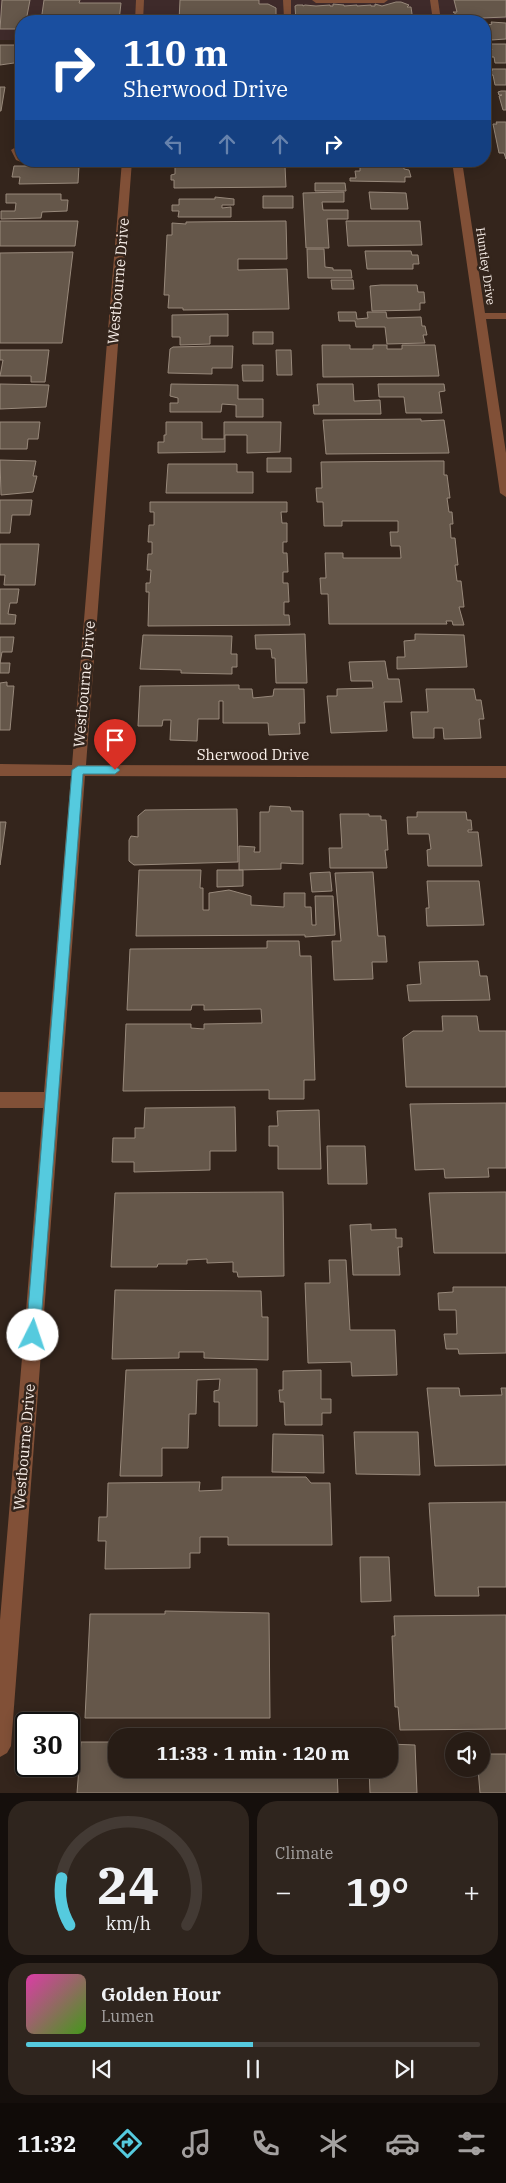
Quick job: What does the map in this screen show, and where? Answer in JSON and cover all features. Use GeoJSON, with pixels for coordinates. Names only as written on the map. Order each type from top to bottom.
{"type":"FeatureCollection","features":[{"type":"Feature","properties":{"kind":"street"},"geometry":{"type":"LineString","coordinates":[[139,15],[140,0]]}},
{"type":"Feature","properties":{"kind":"street"},"geometry":{"type":"LineString","coordinates":[[287,0],[288,15]]}},
{"type":"Feature","properties":{"kind":"street"},"geometry":{"type":"LineString","coordinates":[[316,0],[384,0]]}},
{"type":"Feature","properties":{"kind":"street"},"geometry":{"type":"LineString","coordinates":[[434,0],[436,15]]}},
{"type":"Feature","properties":{"kind":"street","name":"Westbourne Drive"},"geometry":{"type":"LineString","coordinates":[[0,1746],[127,167]]}},
{"type":"Feature","properties":{"kind":"street","name":"Huntley Drive"},"geometry":{"type":"LineString","coordinates":[[458,167],[506,493]]}},
{"type":"Feature","properties":{"kind":"street"},"geometry":{"type":"LineString","coordinates":[[480,316],[506,316]]}},
{"type":"Feature","properties":{"kind":"street","name":"Sherwood Drive"},"geometry":{"type":"LineString","coordinates":[[0,770],[506,772]]}},
{"type":"Feature","properties":{"kind":"street"},"geometry":{"type":"LineString","coordinates":[[0,1100],[51,1100]]}},
{"type":"Feature","properties":{"kind":"shaded area"},"geometry":{"type":"Polygon","coordinates":[[[0,0],[506,0],[506,19],[491,19],[491,15],[15,15],[15,40],[0,40],[0,0]]]}},
{"type":"Feature","properties":{"kind":"building"},"geometry":{"type":"Polygon","coordinates":[[[2,0],[30,0],[27,15],[15,15],[15,29],[0,29],[2,0]]]}},
{"type":"Feature","properties":{"kind":"building"},"geometry":{"type":"Polygon","coordinates":[[[44,0],[80,0],[79,3],[121,3],[120,15],[42,15],[44,0]]]}},
{"type":"Feature","properties":{"kind":"building"},"geometry":{"type":"Polygon","coordinates":[[[180,0],[259,0],[259,4],[268,4],[276,8],[276,15],[179,15],[180,0]]]}},
{"type":"Feature","properties":{"kind":"building"},"geometry":{"type":"Polygon","coordinates":[[[454,0],[506,0],[506,17],[457,15],[453,12],[457,12],[454,0]]]}},
{"type":"Feature","properties":{"kind":"building"},"geometry":{"type":"Polygon","coordinates":[[[401,2],[409,5],[407,7],[411,7],[412,15],[296,15],[295,6],[333,6],[333,4],[375,6],[375,4],[382,6],[401,2]]]}},
{"type":"Feature","properties":{"kind":"building"},"geometry":{"type":"Polygon","coordinates":[[[491,22],[506,23],[506,39],[491,40],[491,22]]]}},
{"type":"Feature","properties":{"kind":"building"},"geometry":{"type":"Polygon","coordinates":[[[491,44],[506,44],[506,63],[495,63],[494,57],[491,57],[491,44]]]}},
{"type":"Feature","properties":{"kind":"building"},"geometry":{"type":"Polygon","coordinates":[[[0,45],[15,45],[15,63],[0,65],[0,45]]]}},
{"type":"Feature","properties":{"kind":"building"},"geometry":{"type":"Polygon","coordinates":[[[492,69],[506,69],[506,85],[495,85],[493,75],[491,75],[492,69]]]}},
{"type":"Feature","properties":{"kind":"building"},"geometry":{"type":"Polygon","coordinates":[[[0,87],[5,87],[1,111],[0,111],[0,87]]]}},
{"type":"Feature","properties":{"kind":"building"},"geometry":{"type":"Polygon","coordinates":[[[506,91],[506,110],[503,110],[499,96],[502,95],[499,95],[498,92],[506,91]]]}},
{"type":"Feature","properties":{"kind":"building"},"geometry":{"type":"Polygon","coordinates":[[[496,122],[506,122],[506,159],[504,153],[499,153],[493,124],[497,124],[496,122]]]}},
{"type":"Feature","properties":{"kind":"building"},"geometry":{"type":"Polygon","coordinates":[[[14,166],[79,167],[78,183],[19,184],[20,177],[12,177],[14,166]]]}},
{"type":"Feature","properties":{"kind":"building"},"geometry":{"type":"Polygon","coordinates":[[[175,167],[285,167],[286,187],[174,188],[174,180],[171,180],[171,175],[175,174],[175,167]]]}},
{"type":"Feature","properties":{"kind":"building"},"geometry":{"type":"Polygon","coordinates":[[[360,167],[404,167],[404,169],[409,170],[411,177],[405,177],[405,182],[350,181],[350,178],[356,178],[355,171],[360,171],[360,167]]]}},
{"type":"Feature","properties":{"kind":"building"},"geometry":{"type":"Polygon","coordinates":[[[315,183],[345,183],[346,191],[315,191],[315,183]]]}},
{"type":"Feature","properties":{"kind":"building"},"geometry":{"type":"Polygon","coordinates":[[[344,192],[344,202],[322,202],[323,210],[348,210],[348,219],[327,219],[329,248],[306,248],[303,193],[344,192]]]}},
{"type":"Feature","properties":{"kind":"building"},"geometry":{"type":"Polygon","coordinates":[[[369,192],[406,193],[408,209],[371,209],[369,192]]]}},
{"type":"Feature","properties":{"kind":"building"},"geometry":{"type":"Polygon","coordinates":[[[6,194],[61,194],[61,200],[68,200],[67,211],[42,212],[41,218],[1,219],[1,211],[15,211],[16,203],[6,203],[6,194]]]}},
{"type":"Feature","properties":{"kind":"building"},"geometry":{"type":"Polygon","coordinates":[[[263,196],[293,196],[293,208],[263,208],[263,196]]]}},
{"type":"Feature","properties":{"kind":"building"},"geometry":{"type":"Polygon","coordinates":[[[215,197],[234,199],[234,205],[222,205],[222,208],[231,207],[231,217],[178,217],[179,211],[172,211],[172,205],[179,205],[179,199],[215,199],[215,197]]]}},
{"type":"Feature","properties":{"kind":"building"},"geometry":{"type":"Polygon","coordinates":[[[0,221],[78,221],[75,246],[0,246],[0,221]]]}},
{"type":"Feature","properties":{"kind":"building"},"geometry":{"type":"Polygon","coordinates":[[[286,221],[287,259],[238,259],[238,270],[287,269],[289,309],[183,310],[183,308],[168,308],[169,295],[164,295],[167,235],[172,235],[172,223],[286,221]]]}},
{"type":"Feature","properties":{"kind":"building"},"geometry":{"type":"Polygon","coordinates":[[[346,221],[420,221],[422,245],[348,246],[346,221]]]}},
{"type":"Feature","properties":{"kind":"building"},"geometry":{"type":"Polygon","coordinates":[[[307,249],[324,249],[325,267],[333,268],[333,270],[351,270],[352,278],[308,278],[307,249]]]}},
{"type":"Feature","properties":{"kind":"building"},"geometry":{"type":"Polygon","coordinates":[[[365,251],[411,251],[412,255],[418,255],[419,264],[413,264],[413,269],[367,269],[365,251]]]}},
{"type":"Feature","properties":{"kind":"building"},"geometry":{"type":"Polygon","coordinates":[[[73,252],[62,343],[0,343],[0,253],[73,252]]]}},
{"type":"Feature","properties":{"kind":"building"},"geometry":{"type":"Polygon","coordinates":[[[331,280],[353,280],[354,289],[332,289],[331,280]]]}},
{"type":"Feature","properties":{"kind":"building"},"geometry":{"type":"Polygon","coordinates":[[[417,285],[418,292],[424,292],[425,303],[420,303],[420,310],[372,311],[370,286],[417,285]]]}},
{"type":"Feature","properties":{"kind":"building"},"geometry":{"type":"Polygon","coordinates":[[[338,312],[356,312],[357,319],[368,318],[367,312],[386,312],[387,318],[421,317],[422,326],[425,326],[427,335],[423,335],[425,343],[387,344],[385,327],[356,327],[355,321],[339,321],[338,312]]]}},
{"type":"Feature","properties":{"kind":"building"},"geometry":{"type":"Polygon","coordinates":[[[228,314],[228,336],[210,336],[210,344],[180,345],[180,337],[172,337],[172,315],[228,314]]]}},
{"type":"Feature","properties":{"kind":"building"},"geometry":{"type":"Polygon","coordinates":[[[253,332],[273,332],[273,344],[253,344],[253,332]]]}},
{"type":"Feature","properties":{"kind":"building"},"geometry":{"type":"Polygon","coordinates":[[[322,345],[350,345],[350,349],[373,349],[373,345],[387,345],[387,349],[402,349],[402,345],[435,345],[439,376],[323,377],[322,345]]]}},
{"type":"Feature","properties":{"kind":"building"},"geometry":{"type":"Polygon","coordinates":[[[233,346],[232,368],[212,368],[212,374],[168,373],[170,349],[173,347],[233,346]]]}},
{"type":"Feature","properties":{"kind":"building"},"geometry":{"type":"Polygon","coordinates":[[[0,350],[49,350],[45,382],[31,382],[31,376],[0,376],[3,360],[0,360],[0,350]]]}},
{"type":"Feature","properties":{"kind":"building"},"geometry":{"type":"Polygon","coordinates":[[[276,350],[291,350],[292,375],[277,375],[276,350]]]}},
{"type":"Feature","properties":{"kind":"building"},"geometry":{"type":"Polygon","coordinates":[[[242,365],[263,365],[263,381],[243,381],[242,365]]]}},
{"type":"Feature","properties":{"kind":"building"},"geometry":{"type":"Polygon","coordinates":[[[0,384],[49,385],[46,407],[0,409],[0,384]]]}},
{"type":"Feature","properties":{"kind":"building"},"geometry":{"type":"Polygon","coordinates":[[[171,384],[238,385],[238,399],[263,399],[263,417],[236,417],[236,405],[222,404],[221,412],[170,412],[170,403],[178,403],[178,398],[170,396],[171,384]]]}},
{"type":"Feature","properties":{"kind":"building"},"geometry":{"type":"Polygon","coordinates":[[[317,384],[353,384],[354,401],[380,400],[381,414],[314,414],[313,405],[319,405],[317,384]]]}},
{"type":"Feature","properties":{"kind":"building"},"geometry":{"type":"Polygon","coordinates":[[[378,384],[444,384],[445,391],[439,392],[442,413],[406,413],[404,397],[379,397],[378,384]]]}},
{"type":"Feature","properties":{"kind":"building"},"geometry":{"type":"Polygon","coordinates":[[[421,419],[421,421],[444,420],[449,453],[326,454],[323,420],[421,419]]]}},
{"type":"Feature","properties":{"kind":"building"},"geometry":{"type":"Polygon","coordinates":[[[0,422],[40,422],[38,439],[28,439],[27,449],[0,449],[0,422]]]}},
{"type":"Feature","properties":{"kind":"building"},"geometry":{"type":"Polygon","coordinates":[[[166,422],[202,422],[202,439],[224,439],[224,422],[281,422],[280,452],[247,453],[247,435],[225,435],[225,452],[158,453],[158,442],[164,442],[164,435],[166,435],[166,422]]]}},
{"type":"Feature","properties":{"kind":"building"},"geometry":{"type":"Polygon","coordinates":[[[267,458],[291,458],[291,472],[267,472],[267,458]]]}},
{"type":"Feature","properties":{"kind":"building"},"geometry":{"type":"Polygon","coordinates":[[[0,460],[36,461],[33,476],[37,476],[33,492],[1,495],[0,460]]]}},
{"type":"Feature","properties":{"kind":"building"},"geometry":{"type":"Polygon","coordinates":[[[444,461],[444,475],[447,475],[450,498],[447,498],[449,512],[452,512],[453,524],[450,524],[451,538],[455,538],[458,565],[455,565],[457,581],[461,581],[464,607],[459,607],[464,625],[453,625],[452,621],[446,621],[447,624],[329,624],[328,594],[321,594],[320,578],[326,578],[325,553],[343,553],[343,558],[401,558],[400,546],[391,546],[390,532],[398,532],[398,521],[342,521],[342,526],[324,526],[323,502],[317,502],[316,488],[322,488],[321,462],[444,461]]]}},
{"type":"Feature","properties":{"kind":"building"},"geometry":{"type":"Polygon","coordinates":[[[168,464],[237,464],[237,472],[253,472],[253,493],[166,493],[168,464]]]}},
{"type":"Feature","properties":{"kind":"building"},"geometry":{"type":"Polygon","coordinates":[[[0,500],[32,500],[30,515],[12,515],[10,533],[0,533],[0,500]]]}},
{"type":"Feature","properties":{"kind":"building"},"geometry":{"type":"Polygon","coordinates":[[[150,502],[287,502],[287,512],[281,512],[282,523],[287,523],[287,542],[283,542],[283,553],[287,553],[288,572],[283,572],[283,583],[288,583],[289,602],[284,602],[284,615],[289,615],[290,625],[148,626],[149,592],[146,592],[146,583],[150,583],[151,570],[147,570],[148,554],[152,554],[152,542],[148,542],[149,525],[154,525],[154,512],[150,512],[150,502]]]}},
{"type":"Feature","properties":{"kind":"building"},"geometry":{"type":"Polygon","coordinates":[[[0,544],[39,544],[35,585],[4,585],[5,575],[0,575],[0,544]]]}},
{"type":"Feature","properties":{"kind":"building"},"geometry":{"type":"Polygon","coordinates":[[[0,589],[19,589],[17,603],[10,603],[8,614],[16,615],[15,624],[0,624],[0,589]]]}},
{"type":"Feature","properties":{"kind":"building"},"geometry":{"type":"Polygon","coordinates":[[[305,634],[307,683],[276,683],[275,658],[272,658],[271,649],[256,649],[255,635],[305,634]]]}},
{"type":"Feature","properties":{"kind":"building"},"geometry":{"type":"Polygon","coordinates":[[[415,634],[464,635],[467,667],[397,669],[397,657],[405,657],[404,641],[415,640],[415,634]]]}},
{"type":"Feature","properties":{"kind":"building"},"geometry":{"type":"Polygon","coordinates":[[[143,635],[232,636],[231,654],[237,654],[237,667],[232,667],[232,674],[181,673],[181,670],[140,669],[143,635]]]}},
{"type":"Feature","properties":{"kind":"building"},"geometry":{"type":"Polygon","coordinates":[[[0,637],[14,637],[12,652],[2,652],[0,663],[0,637]]]}},
{"type":"Feature","properties":{"kind":"building"},"geometry":{"type":"Polygon","coordinates":[[[385,661],[388,679],[399,679],[402,702],[384,702],[387,731],[331,733],[327,696],[337,696],[337,689],[373,688],[372,681],[351,681],[349,662],[385,661]]]}},
{"type":"Feature","properties":{"kind":"building"},"geometry":{"type":"Polygon","coordinates":[[[0,663],[10,663],[9,673],[0,673],[0,663]]]}},
{"type":"Feature","properties":{"kind":"building"},"geometry":{"type":"Polygon","coordinates":[[[7,682],[7,686],[14,686],[10,730],[0,730],[0,683],[7,682]]]}},
{"type":"Feature","properties":{"kind":"building"},"geometry":{"type":"Polygon","coordinates":[[[239,685],[239,689],[252,689],[253,698],[273,696],[274,689],[304,689],[305,723],[299,723],[300,734],[269,735],[268,723],[223,723],[223,701],[219,701],[219,719],[198,719],[197,741],[170,740],[171,720],[163,720],[162,726],[138,726],[140,686],[239,685]]]}},
{"type":"Feature","properties":{"kind":"building"},"geometry":{"type":"Polygon","coordinates":[[[426,689],[474,689],[476,700],[481,700],[484,719],[479,719],[481,738],[444,739],[443,728],[434,728],[434,738],[413,738],[411,712],[428,712],[426,689]]]}},
{"type":"Feature","properties":{"kind":"building"},"geometry":{"type":"Polygon","coordinates":[[[270,806],[290,807],[291,811],[303,811],[303,864],[281,863],[281,869],[239,870],[239,846],[255,847],[254,852],[260,852],[260,812],[269,812],[270,806]]]}},
{"type":"Feature","properties":{"kind":"building"},"geometry":{"type":"Polygon","coordinates":[[[237,809],[238,862],[134,865],[129,861],[129,840],[131,836],[138,837],[138,816],[145,810],[237,809]]]}},
{"type":"Feature","properties":{"kind":"building"},"geometry":{"type":"Polygon","coordinates":[[[417,812],[466,812],[467,820],[471,820],[472,830],[468,830],[468,832],[478,832],[482,866],[428,866],[427,850],[431,849],[429,834],[408,834],[407,817],[417,817],[417,812]]]}},
{"type":"Feature","properties":{"kind":"building"},"geometry":{"type":"Polygon","coordinates":[[[340,814],[369,814],[369,816],[381,816],[381,820],[386,820],[388,850],[385,850],[387,868],[330,868],[329,848],[342,848],[340,814]]]}},
{"type":"Feature","properties":{"kind":"building"},"geometry":{"type":"Polygon","coordinates":[[[0,822],[6,822],[0,865],[0,822]]]}},
{"type":"Feature","properties":{"kind":"building"},"geometry":{"type":"Polygon","coordinates":[[[139,870],[201,870],[200,888],[203,888],[203,910],[209,910],[209,893],[229,890],[251,896],[251,905],[284,907],[284,893],[305,893],[305,907],[311,907],[312,925],[316,925],[315,896],[333,896],[335,935],[305,937],[305,935],[136,936],[139,870]]]}},
{"type":"Feature","properties":{"kind":"building"},"geometry":{"type":"Polygon","coordinates":[[[217,870],[243,870],[243,886],[217,887],[217,870]]]}},
{"type":"Feature","properties":{"kind":"building"},"geometry":{"type":"Polygon","coordinates":[[[330,872],[332,891],[312,892],[310,873],[330,872]]]}},
{"type":"Feature","properties":{"kind":"building"},"geometry":{"type":"Polygon","coordinates":[[[373,872],[378,936],[385,936],[387,962],[372,962],[373,979],[334,980],[332,941],[341,941],[335,873],[373,872]]]}},
{"type":"Feature","properties":{"kind":"building"},"geometry":{"type":"Polygon","coordinates":[[[427,881],[479,881],[484,925],[427,926],[426,908],[429,908],[427,881]]]}},
{"type":"Feature","properties":{"kind":"building"},"geometry":{"type":"Polygon","coordinates":[[[267,941],[299,941],[300,956],[311,956],[315,1080],[304,1080],[304,1099],[269,1099],[269,1090],[123,1091],[126,1024],[191,1024],[191,1028],[204,1029],[204,1024],[262,1023],[261,1009],[204,1010],[204,1005],[192,1005],[191,1010],[127,1010],[130,949],[267,948],[267,941]]]}},
{"type":"Feature","properties":{"kind":"building"},"geometry":{"type":"Polygon","coordinates":[[[478,961],[480,976],[487,976],[490,1000],[409,1001],[407,985],[421,984],[419,962],[478,961]]]}},
{"type":"Feature","properties":{"kind":"building"},"geometry":{"type":"Polygon","coordinates":[[[442,1016],[477,1016],[479,1031],[506,1031],[506,1087],[406,1087],[403,1038],[413,1031],[443,1031],[442,1016]]]}},
{"type":"Feature","properties":{"kind":"building"},"geometry":{"type":"Polygon","coordinates":[[[506,1103],[506,1168],[488,1168],[489,1177],[445,1178],[444,1169],[415,1170],[410,1104],[506,1103]]]}},
{"type":"Feature","properties":{"kind":"building"},"geometry":{"type":"Polygon","coordinates":[[[235,1107],[236,1151],[210,1151],[210,1170],[134,1172],[134,1162],[112,1162],[113,1138],[135,1138],[135,1128],[144,1128],[145,1108],[235,1107]]]}},
{"type":"Feature","properties":{"kind":"building"},"geometry":{"type":"Polygon","coordinates":[[[319,1110],[321,1169],[278,1169],[278,1146],[269,1146],[269,1126],[278,1126],[277,1111],[319,1110]]]}},
{"type":"Feature","properties":{"kind":"building"},"geometry":{"type":"Polygon","coordinates":[[[327,1146],[365,1146],[367,1184],[328,1184],[327,1146]]]}},
{"type":"Feature","properties":{"kind":"building"},"geometry":{"type":"Polygon","coordinates":[[[283,1192],[284,1276],[238,1277],[237,1272],[233,1272],[233,1262],[207,1263],[207,1259],[187,1260],[187,1264],[158,1264],[157,1267],[111,1267],[115,1193],[283,1192]]]}},
{"type":"Feature","properties":{"kind":"building"},"geometry":{"type":"Polygon","coordinates":[[[506,1192],[506,1253],[434,1253],[429,1193],[506,1192]]]}},
{"type":"Feature","properties":{"kind":"building"},"geometry":{"type":"Polygon","coordinates":[[[371,1224],[371,1230],[396,1229],[396,1238],[402,1238],[402,1247],[398,1247],[400,1275],[353,1275],[350,1225],[371,1224]]]}},
{"type":"Feature","properties":{"kind":"building"},"geometry":{"type":"Polygon","coordinates":[[[329,1260],[346,1260],[350,1330],[395,1330],[397,1375],[352,1376],[351,1362],[308,1363],[305,1283],[330,1283],[329,1260]]]}},
{"type":"Feature","properties":{"kind":"building"},"geometry":{"type":"Polygon","coordinates":[[[453,1287],[506,1287],[506,1353],[459,1354],[458,1349],[446,1349],[444,1334],[457,1334],[456,1310],[439,1310],[438,1293],[453,1292],[453,1287]]]}},
{"type":"Feature","properties":{"kind":"building"},"geometry":{"type":"Polygon","coordinates":[[[115,1290],[261,1291],[262,1317],[268,1317],[268,1360],[204,1358],[204,1352],[179,1352],[179,1358],[112,1359],[115,1290]]]}},
{"type":"Feature","properties":{"kind":"building"},"geometry":{"type":"Polygon","coordinates":[[[257,1369],[257,1426],[219,1426],[219,1402],[214,1402],[214,1391],[219,1390],[220,1379],[197,1380],[196,1414],[189,1414],[188,1448],[162,1448],[162,1476],[120,1476],[126,1370],[257,1369]]]}},
{"type":"Feature","properties":{"kind":"building"},"geometry":{"type":"Polygon","coordinates":[[[321,1370],[321,1399],[331,1399],[331,1413],[322,1413],[322,1425],[285,1425],[284,1402],[280,1402],[279,1390],[283,1390],[283,1371],[321,1370]]]}},
{"type":"Feature","properties":{"kind":"building"},"geometry":{"type":"Polygon","coordinates":[[[427,1388],[459,1388],[460,1396],[502,1395],[501,1388],[506,1388],[506,1465],[435,1466],[427,1388]]]}},
{"type":"Feature","properties":{"kind":"building"},"geometry":{"type":"Polygon","coordinates":[[[354,1432],[418,1432],[420,1475],[356,1474],[354,1432]]]}},
{"type":"Feature","properties":{"kind":"building"},"geometry":{"type":"Polygon","coordinates":[[[273,1434],[323,1435],[324,1473],[272,1472],[273,1434]]]}},
{"type":"Feature","properties":{"kind":"building"},"geometry":{"type":"Polygon","coordinates":[[[222,1477],[306,1477],[311,1483],[330,1483],[332,1545],[228,1545],[228,1537],[200,1537],[200,1553],[190,1553],[190,1568],[105,1569],[106,1541],[98,1541],[99,1517],[107,1517],[108,1483],[200,1482],[199,1491],[222,1490],[222,1477]]]}},
{"type":"Feature","properties":{"kind":"building"},"geometry":{"type":"Polygon","coordinates":[[[506,1502],[506,1587],[478,1587],[479,1596],[435,1596],[429,1503],[506,1502]]]}},
{"type":"Feature","properties":{"kind":"building"},"geometry":{"type":"Polygon","coordinates":[[[360,1557],[389,1557],[391,1601],[361,1602],[360,1557]]]}},
{"type":"Feature","properties":{"kind":"building"},"geometry":{"type":"Polygon","coordinates":[[[165,1611],[269,1613],[270,1718],[85,1718],[90,1614],[165,1614],[165,1611]]]}},
{"type":"Feature","properties":{"kind":"building"},"geometry":{"type":"Polygon","coordinates":[[[506,1615],[506,1729],[400,1730],[398,1707],[395,1707],[392,1636],[395,1636],[394,1616],[506,1615]]]}},
{"type":"Feature","properties":{"kind":"building"},"geometry":{"type":"Polygon","coordinates":[[[81,1742],[108,1742],[108,1778],[337,1778],[338,1793],[77,1793],[78,1777],[80,1777],[81,1742]]]}},
{"type":"Feature","properties":{"kind":"building"},"geometry":{"type":"Polygon","coordinates":[[[398,1744],[415,1745],[417,1793],[370,1793],[369,1778],[398,1778],[398,1744]]]}},
{"type":"Feature","properties":{"kind":"building"},"geometry":{"type":"Polygon","coordinates":[[[490,1754],[506,1754],[506,1793],[480,1793],[479,1777],[490,1777],[490,1754]]]}},
{"type":"Feature","properties":{"kind":"route"},"geometry":{"type":"LineString","coordinates":[[33,1335],[78,770],[115,770]]}}]}
